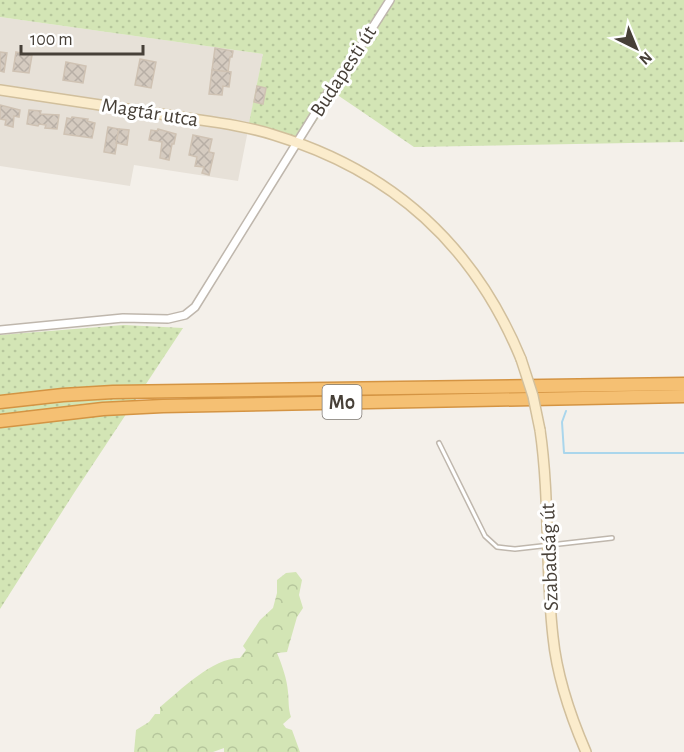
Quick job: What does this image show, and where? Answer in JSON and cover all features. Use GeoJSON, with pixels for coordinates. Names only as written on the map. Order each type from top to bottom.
{"type":"FeatureCollection","features":[{"type":"Feature","properties":{"kind":"highway","name":"M0"},"geometry":{"type":"LineString","coordinates":[[0,402],[113,392],[684,384]]}},
{"type":"Feature","properties":{"kind":"highway","name":"M0"},"geometry":{"type":"LineString","coordinates":[[0,421],[93,410],[163,406],[684,396]]}},
{"type":"Feature","properties":{"kind":"street","name":"Budapesti út"},"geometry":{"type":"LineString","coordinates":[[0,330],[123,318],[168,319],[185,315],[195,307],[297,143],[390,0]]}},
{"type":"Feature","properties":{"kind":"street","name":"Magtár utca"},"geometry":{"type":"LineString","coordinates":[[0,90],[236,126],[274,134],[362,172],[408,203],[461,255],[485,287],[521,359]]}},
{"type":"Feature","properties":{"kind":"street","name":"Szabadság út"},"geometry":{"type":"LineString","coordinates":[[521,359],[533,396],[546,471],[551,619],[556,656],[572,720],[586,752]]}},
{"type":"Feature","properties":{"kind":"lane"},"geometry":{"type":"LineString","coordinates":[[439,443],[490,542],[505,549],[612,538]]}},
{"type":"Feature","properties":{"kind":"shaded area"},"geometry":{"type":"Polygon","coordinates":[[[0,17],[263,54],[238,181],[134,165],[130,186],[0,166],[0,17]]]}},
{"type":"Feature","properties":{"kind":"green space"},"geometry":{"type":"Polygon","coordinates":[[[0,0],[684,0],[684,142],[414,147],[336,94],[304,138],[248,128],[263,54],[0,17],[0,0]]]}},
{"type":"Feature","properties":{"kind":"green space"},"geometry":{"type":"Polygon","coordinates":[[[124,325],[183,328],[0,609],[0,335],[124,325]]]}},
{"type":"Feature","properties":{"kind":"green space"},"geometry":{"type":"Polygon","coordinates":[[[296,572],[302,580],[299,595],[303,608],[297,617],[287,652],[277,653],[287,682],[291,717],[283,724],[292,730],[300,752],[224,752],[224,748],[213,752],[134,752],[136,730],[149,722],[155,714],[160,714],[160,707],[208,669],[229,659],[240,658],[246,650],[243,646],[260,620],[273,608],[277,593],[277,580],[286,573],[296,572]]]}},
{"type":"Feature","properties":{"kind":"building"},"geometry":{"type":"Polygon","coordinates":[[[215,48],[233,51],[228,72],[212,70],[215,48]]]}},
{"type":"Feature","properties":{"kind":"building"},"geometry":{"type":"Polygon","coordinates":[[[0,52],[7,53],[4,72],[0,71],[0,52]]]}},
{"type":"Feature","properties":{"kind":"building"},"geometry":{"type":"Polygon","coordinates":[[[16,52],[32,55],[29,73],[13,71],[16,52]]]}},
{"type":"Feature","properties":{"kind":"building"},"geometry":{"type":"Polygon","coordinates":[[[140,59],[156,62],[151,88],[135,85],[140,59]]]}},
{"type":"Feature","properties":{"kind":"building"},"geometry":{"type":"Polygon","coordinates":[[[66,62],[86,66],[83,83],[63,80],[66,62]]]}},
{"type":"Feature","properties":{"kind":"building"},"geometry":{"type":"Polygon","coordinates":[[[212,70],[231,72],[229,87],[223,86],[222,95],[209,94],[212,70]]]}},
{"type":"Feature","properties":{"kind":"building"},"geometry":{"type":"Polygon","coordinates":[[[257,86],[266,88],[263,104],[254,102],[257,86]]]}},
{"type":"Feature","properties":{"kind":"building"},"geometry":{"type":"Polygon","coordinates":[[[0,105],[20,110],[19,117],[14,116],[13,127],[5,125],[6,120],[0,119],[0,105]]]}},
{"type":"Feature","properties":{"kind":"building"},"geometry":{"type":"Polygon","coordinates":[[[29,110],[41,111],[40,114],[59,115],[57,129],[45,128],[46,125],[27,124],[29,110]]]}},
{"type":"Feature","properties":{"kind":"building"},"geometry":{"type":"Polygon","coordinates":[[[67,118],[88,119],[87,121],[95,123],[92,138],[64,134],[67,118]]]}},
{"type":"Feature","properties":{"kind":"building"},"geometry":{"type":"Polygon","coordinates":[[[108,127],[119,129],[115,154],[104,152],[108,127]]]}},
{"type":"Feature","properties":{"kind":"building"},"geometry":{"type":"Polygon","coordinates":[[[119,129],[129,130],[127,145],[116,143],[119,129]]]}},
{"type":"Feature","properties":{"kind":"building"},"geometry":{"type":"Polygon","coordinates":[[[158,129],[176,134],[169,160],[160,158],[162,142],[149,140],[151,130],[157,131],[158,129]]]}},
{"type":"Feature","properties":{"kind":"building"},"geometry":{"type":"Polygon","coordinates":[[[193,135],[212,139],[209,152],[214,153],[209,175],[202,173],[204,167],[195,166],[197,157],[189,155],[193,135]]]}},
{"type":"Feature","properties":{"kind":"waterway"},"geometry":{"type":"LineString","coordinates":[[566,411],[562,422],[564,453],[684,453]]}}]}
